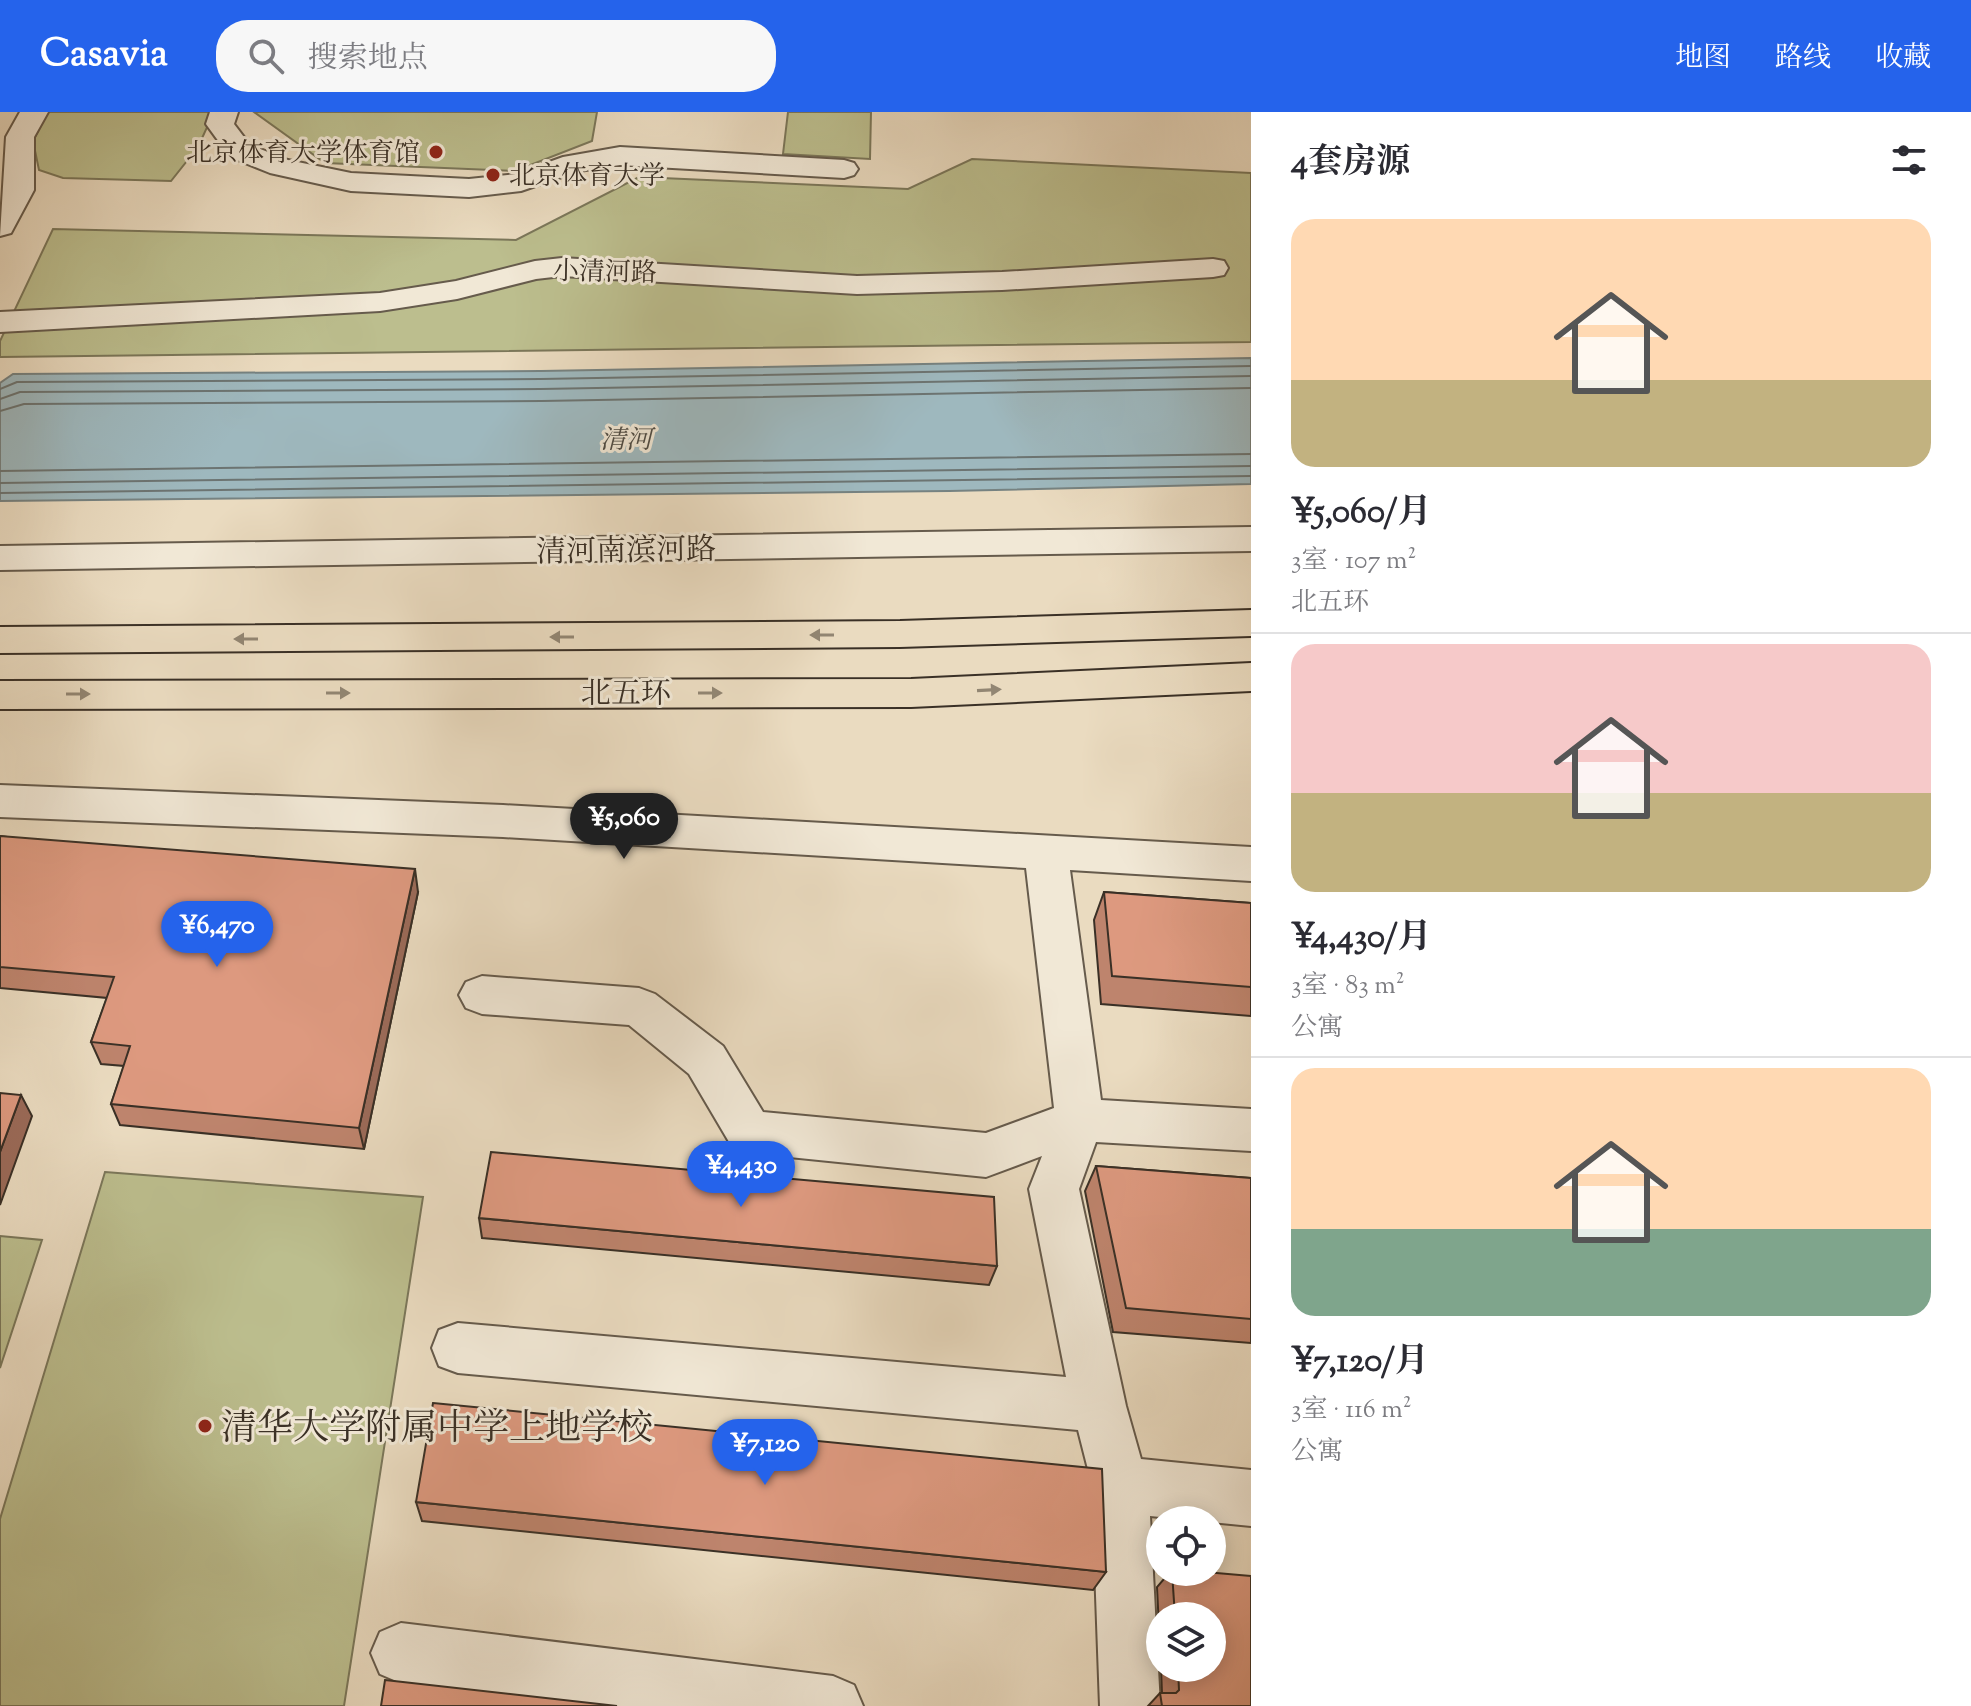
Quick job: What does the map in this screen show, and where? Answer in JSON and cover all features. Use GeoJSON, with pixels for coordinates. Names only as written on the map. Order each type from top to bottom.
{"type":"FeatureCollection","features":[{"type":"Feature","properties":{"kind":"highway"},"geometry":{"type":"LineString","coordinates":[[900,634],[1251,600]]}},
{"type":"Feature","properties":{"kind":"highway","name":"北五环"},"geometry":{"type":"LineString","coordinates":[[0,640],[900,634],[1251,623]]}},
{"type":"Feature","properties":{"kind":"highway","name":"北五环"},"geometry":{"type":"LineString","coordinates":[[0,695],[911,693],[1251,677]]}},
{"type":"Feature","properties":{"kind":"street"},"geometry":{"type":"LineString","coordinates":[[0,227],[19,190],[20,137],[34,112]]}},
{"type":"Feature","properties":{"kind":"street"},"geometry":{"type":"LineString","coordinates":[[224,112],[220,124],[240,151],[280,167],[351,182],[469,188],[521,182],[573,163],[620,156],[844,169]]}},
{"type":"Feature","properties":{"kind":"street","name":"小清河路"},"geometry":{"type":"LineString","coordinates":[[0,322],[380,302],[457,290],[535,270],[562,267],[857,285],[1002,281],[1213,268]]}},
{"type":"Feature","properties":{"kind":"street","name":"清河南滨河路"},"geometry":{"type":"LineString","coordinates":[[0,558],[1251,539]]}},
{"type":"Feature","properties":{"kind":"street"},"geometry":{"type":"LineString","coordinates":[[0,801],[503,821],[1251,864]]}},
{"type":"Feature","properties":{"kind":"street"},"geometry":{"type":"LineString","coordinates":[[1046,852],[1080,1120],[1054,1189],[1099,1406],[1120,1485],[1130,1706]]}},
{"type":"Feature","properties":{"kind":"street"},"geometry":{"type":"LineString","coordinates":[[482,995],[639,1007],[706,1060],[749,1132],[986,1155],[1080,1120],[1251,1130]]}},
{"type":"Feature","properties":{"kind":"street"},"geometry":{"type":"LineString","coordinates":[[458,1348],[1099,1406]]}},
{"type":"Feature","properties":{"kind":"street"},"geometry":{"type":"LineString","coordinates":[[1120,1485],[1251,1498]]}},
{"type":"Feature","properties":{"kind":"street"},"geometry":{"type":"LineString","coordinates":[[401,1653],[833,1706]]}},
{"type":"Feature","properties":{"kind":"green space"},"geometry":{"type":"Polygon","coordinates":[[[48,112],[214,112],[198,147],[171,181],[63,178],[39,170],[33,141],[48,112]]]}},
{"type":"Feature","properties":{"kind":"green space","name":"北京体育大学体育馆"},"geometry":{"type":"Polygon","coordinates":[[[254,112],[597,112],[592,141],[515,171],[325,163],[254,112]]]}},
{"type":"Feature","properties":{"kind":"green space"},"geometry":{"type":"Polygon","coordinates":[[[788,112],[871,112],[870,159],[783,154],[788,112]]]}},
{"type":"Feature","properties":{"kind":"green space"},"geometry":{"type":"Polygon","coordinates":[[[972,159],[1251,173],[1251,342],[0,357],[0,341],[53,229],[516,240],[639,177],[908,189],[972,159]]]}},
{"type":"Feature","properties":{"kind":"green space"},"geometry":{"type":"Polygon","coordinates":[[[105,1172],[423,1197],[344,1706],[0,1706],[0,1519],[105,1172]]]}},
{"type":"Feature","properties":{"kind":"green space"},"geometry":{"type":"Polygon","coordinates":[[[0,1236],[42,1240],[0,1368],[0,1236]]]}},
{"type":"Feature","properties":{"kind":"water","name":"清河"},"geometry":{"type":"Polygon","coordinates":[[[1251,358],[1251,484],[949,491],[0,501],[0,383],[13,374],[541,371],[1251,358]]]}},
{"type":"Feature","properties":{"kind":"building"},"geometry":{"type":"Polygon","coordinates":[[[0,836],[415,869],[359,1128],[111,1104],[130,1046],[91,1042],[114,977],[0,967],[0,836]]]}},
{"type":"Feature","properties":{"kind":"building"},"geometry":{"type":"Polygon","coordinates":[[[1104,892],[1251,903],[1251,987],[1112,976],[1104,892]]]}},
{"type":"Feature","properties":{"kind":"building"},"geometry":{"type":"Polygon","coordinates":[[[0,1093],[21,1095],[0,1152],[0,1093]]]}},
{"type":"Feature","properties":{"kind":"building"},"geometry":{"type":"Polygon","coordinates":[[[491,1152],[994,1197],[997,1266],[479,1218],[491,1152]]]}},
{"type":"Feature","properties":{"kind":"building"},"geometry":{"type":"Polygon","coordinates":[[[1096,1166],[1251,1178],[1251,1319],[1126,1308],[1096,1166]]]}},
{"type":"Feature","properties":{"kind":"building"},"geometry":{"type":"Polygon","coordinates":[[[433,1403],[1102,1469],[1106,1572],[416,1502],[433,1403]]]}},
{"type":"Feature","properties":{"kind":"building"},"geometry":{"type":"Polygon","coordinates":[[[1226,1574],[1251,1576],[1251,1706],[1162,1706],[1160,1693],[1176,1693],[1179,1682],[1226,1682],[1226,1602],[1174,1602],[1173,1586],[1226,1586],[1226,1574]]]}},
{"type":"Feature","properties":{"kind":"building"},"geometry":{"type":"Polygon","coordinates":[[[385,1680],[617,1706],[381,1706],[385,1680]]]}},
{"type":"Feature","properties":{"kind":"place","name":"北京体育大学体育馆"},"geometry":{"type":"Point","coordinates":[436,152]}},
{"type":"Feature","properties":{"kind":"place","name":"北京体育大学"},"geometry":{"type":"Point","coordinates":[493,175]}},
{"type":"Feature","properties":{"kind":"place","name":"清华大学附属中学上地学校"},"geometry":{"type":"Point","coordinates":[205,1426]}}]}
